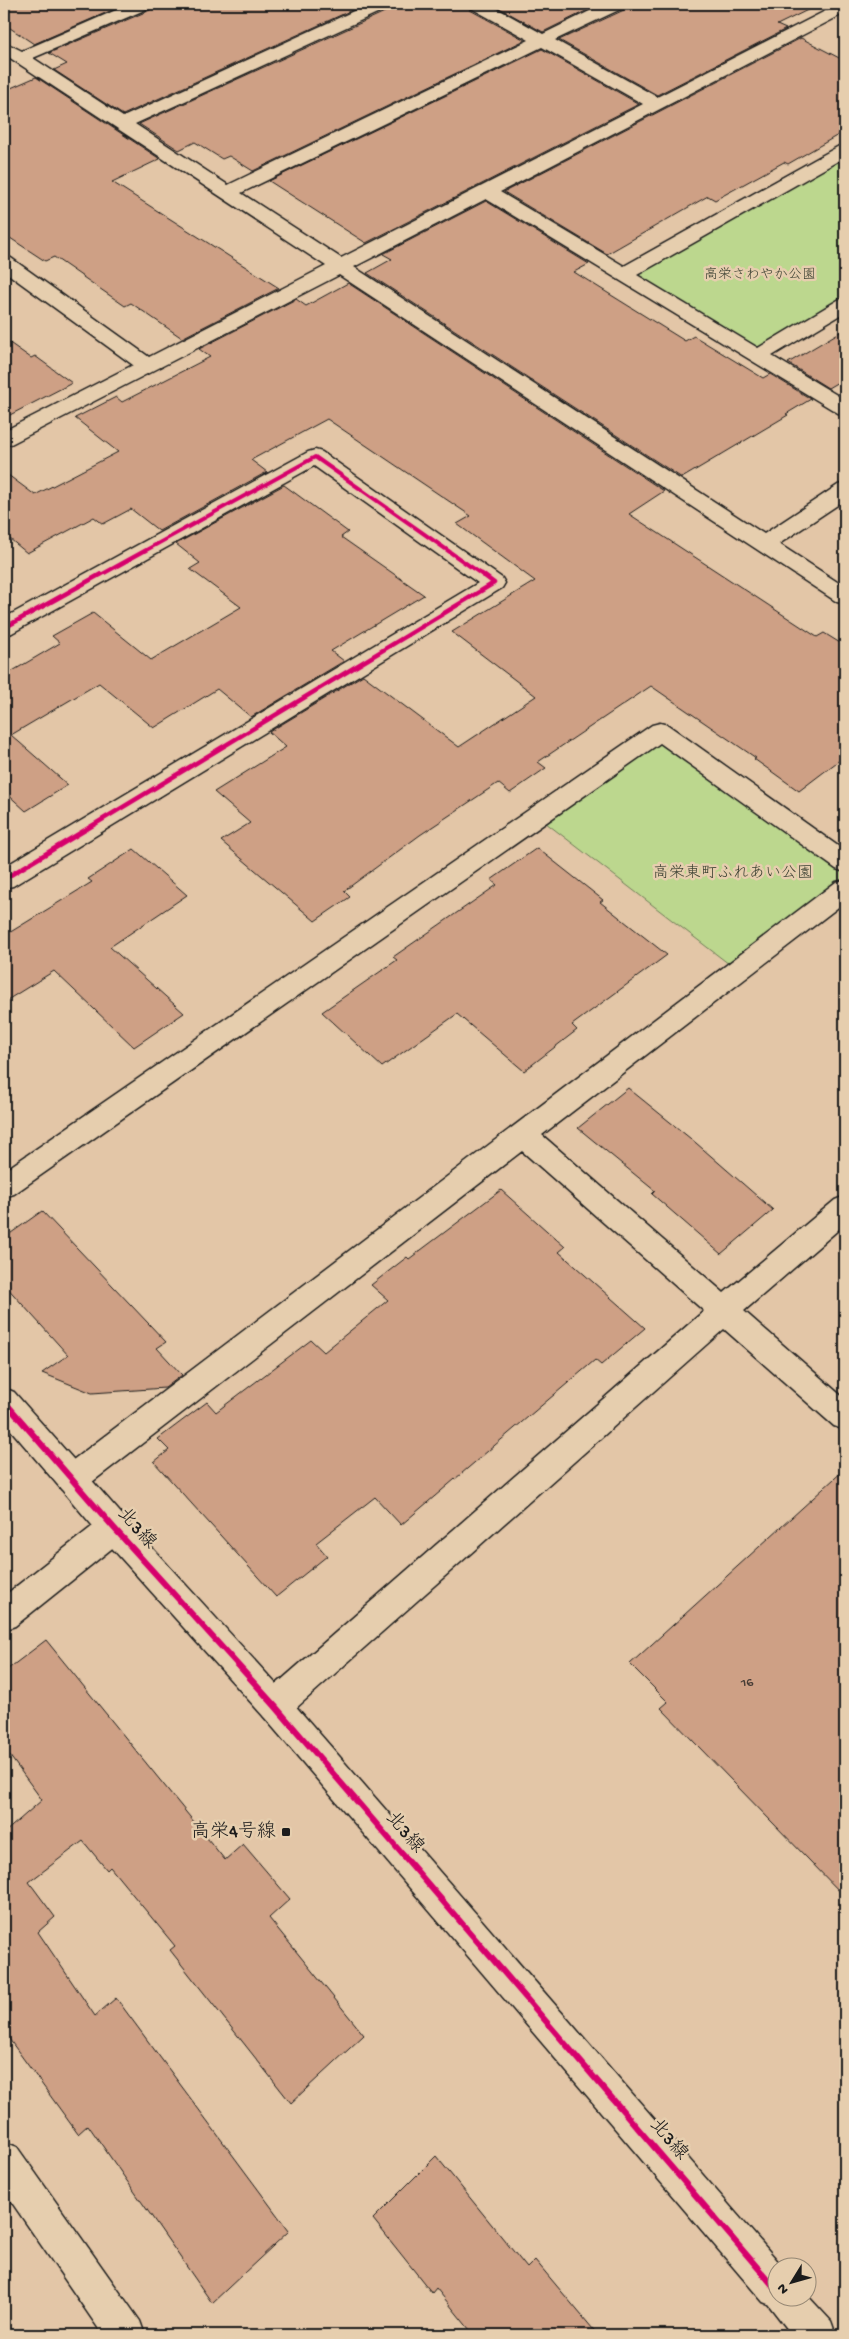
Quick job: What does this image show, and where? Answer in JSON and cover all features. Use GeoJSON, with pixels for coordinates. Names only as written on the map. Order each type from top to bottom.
{"type":"FeatureCollection","features":[{"type":"Feature","properties":{"kind":"street"},"geometry":{"type":"LineString","coordinates":[[12,52],[143,4]]}},
{"type":"Feature","properties":{"kind":"street"},"geometry":{"type":"LineString","coordinates":[[121,124],[382,4]]}},
{"type":"Feature","properties":{"kind":"street"},"geometry":{"type":"LineString","coordinates":[[476,4],[657,104]]}},
{"type":"Feature","properties":{"kind":"street"},"geometry":{"type":"LineString","coordinates":[[227,193],[617,4]]}},
{"type":"Feature","properties":{"kind":"street"},"geometry":{"type":"LineString","coordinates":[[4,439],[657,104],[830,23],[845,7]]}},
{"type":"Feature","properties":{"kind":"street"},"geometry":{"type":"LineString","coordinates":[[12,52],[845,597]]}},
{"type":"Feature","properties":{"kind":"street"},"geometry":{"type":"LineString","coordinates":[[624,274],[845,150]]}},
{"type":"Feature","properties":{"kind":"street"},"geometry":{"type":"LineString","coordinates":[[486,191],[845,409]]}},
{"type":"Feature","properties":{"kind":"street"},"geometry":{"type":"LineString","coordinates":[[4,262],[147,366]]}},
{"type":"Feature","properties":{"kind":"street"},"geometry":{"type":"LineString","coordinates":[[758,356],[845,304]]}},
{"type":"Feature","properties":{"kind":"street"},"geometry":{"type":"LineString","coordinates":[[4,628],[315,457],[494,583],[4,879]]}},
{"type":"Feature","properties":{"kind":"street"},"geometry":{"type":"LineString","coordinates":[[764,544],[845,490]]}},
{"type":"Feature","properties":{"kind":"street"},"geometry":{"type":"LineString","coordinates":[[4,1186],[660,731],[845,862]]}},
{"type":"Feature","properties":{"kind":"street"},"geometry":{"type":"LineString","coordinates":[[72,1479],[845,890]]}},
{"type":"Feature","properties":{"kind":"street"},"geometry":{"type":"LineString","coordinates":[[524,1136],[845,1417]]}},
{"type":"Feature","properties":{"kind":"street"},"geometry":{"type":"LineString","coordinates":[[275,1706],[725,1310],[845,1208]]}},
{"type":"Feature","properties":{"kind":"street","name":"北3線"},"geometry":{"type":"LineString","coordinates":[[4,1401],[114,1528],[275,1706],[766,2277]]}},
{"type":"Feature","properties":{"kind":"street"},"geometry":{"type":"LineString","coordinates":[[4,1615],[114,1528]]}},
{"type":"Feature","properties":{"kind":"street"},"geometry":{"type":"LineString","coordinates":[[4,2160],[126,2335]]}},
{"type":"Feature","properties":{"kind":"street"},"geometry":{"type":"LineString","coordinates":[[791,2306],[816,2335]]}},
{"type":"Feature","properties":{"kind":"green space","name":"高栄さわやか公園"},"geometry":{"type":"Polygon","coordinates":[[[845,150],[845,304],[758,356],[624,274],[845,150]]]}},
{"type":"Feature","properties":{"kind":"green space","name":"高栄東町ふれあい公園"},"geometry":{"type":"Polygon","coordinates":[[[660,731],[845,863],[845,889],[738,971],[537,816],[660,731]]]}},
{"type":"Feature","properties":{"kind":"building"},"geometry":{"type":"Polygon","coordinates":[[[4,4],[126,4],[34,44],[4,24],[4,4]]]}},
{"type":"Feature","properties":{"kind":"building"},"geometry":{"type":"Polygon","coordinates":[[[153,4],[365,4],[123,115],[54,70],[67,64],[49,53],[150,10],[153,4]]]}},
{"type":"Feature","properties":{"kind":"building"},"geometry":{"type":"Polygon","coordinates":[[[392,4],[467,4],[470,10],[525,40],[253,171],[229,156],[222,159],[195,142],[179,150],[139,124],[389,10],[392,4]]]}},
{"type":"Feature","properties":{"kind":"building"},"geometry":{"type":"Polygon","coordinates":[[[492,4],[600,4],[543,32],[492,4]]]}},
{"type":"Feature","properties":{"kind":"building"},"geometry":{"type":"Polygon","coordinates":[[[627,4],[820,4],[777,25],[786,29],[657,95],[559,40],[624,10],[627,4]]]}},
{"type":"Feature","properties":{"kind":"building"},"geometry":{"type":"Polygon","coordinates":[[[801,38],[845,61],[845,131],[788,164],[784,162],[715,200],[708,196],[607,254],[504,192],[801,38]]]}},
{"type":"Feature","properties":{"kind":"building"},"geometry":{"type":"Polygon","coordinates":[[[542,49],[639,104],[366,243],[269,181],[542,49]]]}},
{"type":"Feature","properties":{"kind":"building"},"geometry":{"type":"Polygon","coordinates":[[[36,77],[160,159],[112,182],[279,288],[182,338],[131,303],[125,306],[54,257],[45,261],[4,234],[4,91],[36,77]]]}},
{"type":"Feature","properties":{"kind":"building"},"geometry":{"type":"Polygon","coordinates":[[[486,201],[589,264],[574,272],[685,341],[694,336],[763,378],[770,374],[811,399],[786,414],[788,415],[682,478],[367,273],[392,259],[383,254],[486,201]]]}},
{"type":"Feature","properties":{"kind":"building"},"geometry":{"type":"Polygon","coordinates":[[[348,283],[664,491],[629,514],[817,637],[824,633],[845,646],[845,756],[799,791],[754,759],[756,758],[651,686],[538,762],[546,768],[510,793],[498,783],[420,835],[344,891],[350,897],[315,921],[221,841],[250,823],[214,792],[286,747],[269,732],[363,675],[459,747],[536,696],[452,632],[535,581],[457,524],[471,516],[327,419],[251,460],[267,472],[159,531],[131,509],[103,524],[94,517],[27,553],[4,534],[4,472],[35,495],[118,452],[75,418],[116,397],[122,402],[210,357],[199,349],[296,299],[306,306],[348,283]]]}},
{"type":"Feature","properties":{"kind":"building"},"geometry":{"type":"Polygon","coordinates":[[[845,329],[845,378],[828,388],[788,363],[845,329]]]}},
{"type":"Feature","properties":{"kind":"building"},"geometry":{"type":"Polygon","coordinates":[[[4,339],[31,358],[35,356],[72,383],[4,418],[4,339]]]}},
{"type":"Feature","properties":{"kind":"building"},"geometry":{"type":"Polygon","coordinates":[[[284,485],[348,532],[341,537],[424,595],[331,651],[344,661],[251,717],[217,689],[154,728],[99,683],[11,735],[68,785],[26,811],[4,791],[4,676],[60,643],[52,636],[93,613],[151,660],[241,607],[190,569],[200,563],[176,544],[284,485]]]}},
{"type":"Feature","properties":{"kind":"building"},"geometry":{"type":"Polygon","coordinates":[[[537,848],[603,900],[600,902],[667,955],[572,1025],[577,1030],[524,1071],[457,1014],[382,1067],[322,1012],[397,960],[393,957],[497,885],[491,880],[537,848]]]}},
{"type":"Feature","properties":{"kind":"building"},"geometry":{"type":"Polygon","coordinates":[[[134,849],[187,895],[110,947],[184,1013],[134,1047],[54,971],[4,1002],[4,936],[92,882],[88,879],[134,849]]]}},
{"type":"Feature","properties":{"kind":"building"},"geometry":{"type":"Polygon","coordinates":[[[628,1088],[696,1143],[773,1210],[721,1254],[652,1194],[655,1191],[578,1128],[628,1088]]]}},
{"type":"Feature","properties":{"kind":"building"},"geometry":{"type":"Polygon","coordinates":[[[501,1190],[565,1247],[559,1252],[645,1328],[601,1365],[595,1360],[401,1525],[375,1497],[316,1543],[327,1556],[276,1597],[154,1462],[169,1450],[158,1439],[207,1402],[216,1412],[311,1340],[324,1352],[388,1300],[371,1285],[501,1190]]]}},
{"type":"Feature","properties":{"kind":"building"},"geometry":{"type":"Polygon","coordinates":[[[42,1211],[166,1342],[157,1348],[182,1375],[165,1388],[92,1393],[42,1373],[68,1355],[4,1284],[4,1238],[42,1211]]]}},
{"type":"Feature","properties":{"kind":"building"},"geometry":{"type":"Polygon","coordinates":[[[845,1469],[845,1897],[661,1708],[668,1702],[630,1664],[845,1469]]]}},
{"type":"Feature","properties":{"kind":"building"},"geometry":{"type":"Polygon","coordinates":[[[46,1640],[225,1860],[243,1844],[290,1899],[269,1918],[364,2035],[291,2103],[170,1950],[175,1946],[110,1867],[107,1870],[83,1841],[29,1882],[55,1917],[38,1932],[95,2016],[116,1998],[289,2231],[212,2303],[88,2125],[78,2134],[4,2032],[4,1833],[42,1800],[4,1748],[4,1672],[46,1640]]]}},
{"type":"Feature","properties":{"kind":"building"},"geometry":{"type":"Polygon","coordinates":[[[436,2156],[527,2268],[535,2260],[598,2335],[474,2335],[436,2288],[432,2293],[373,2219],[436,2156]]]}},
{"type":"Feature","properties":{"kind":"cycle path"},"geometry":{"type":"LineString","coordinates":[[4,628],[315,457],[494,583],[4,879]]}},
{"type":"Feature","properties":{"kind":"cycle path"},"geometry":{"type":"LineString","coordinates":[[4,1401],[114,1528],[275,1706],[766,2277]]}},
{"type":"Feature","properties":{"kind":"place","name":"高栄4号線"},"geometry":{"type":"Point","coordinates":[286,1832]}}]}
